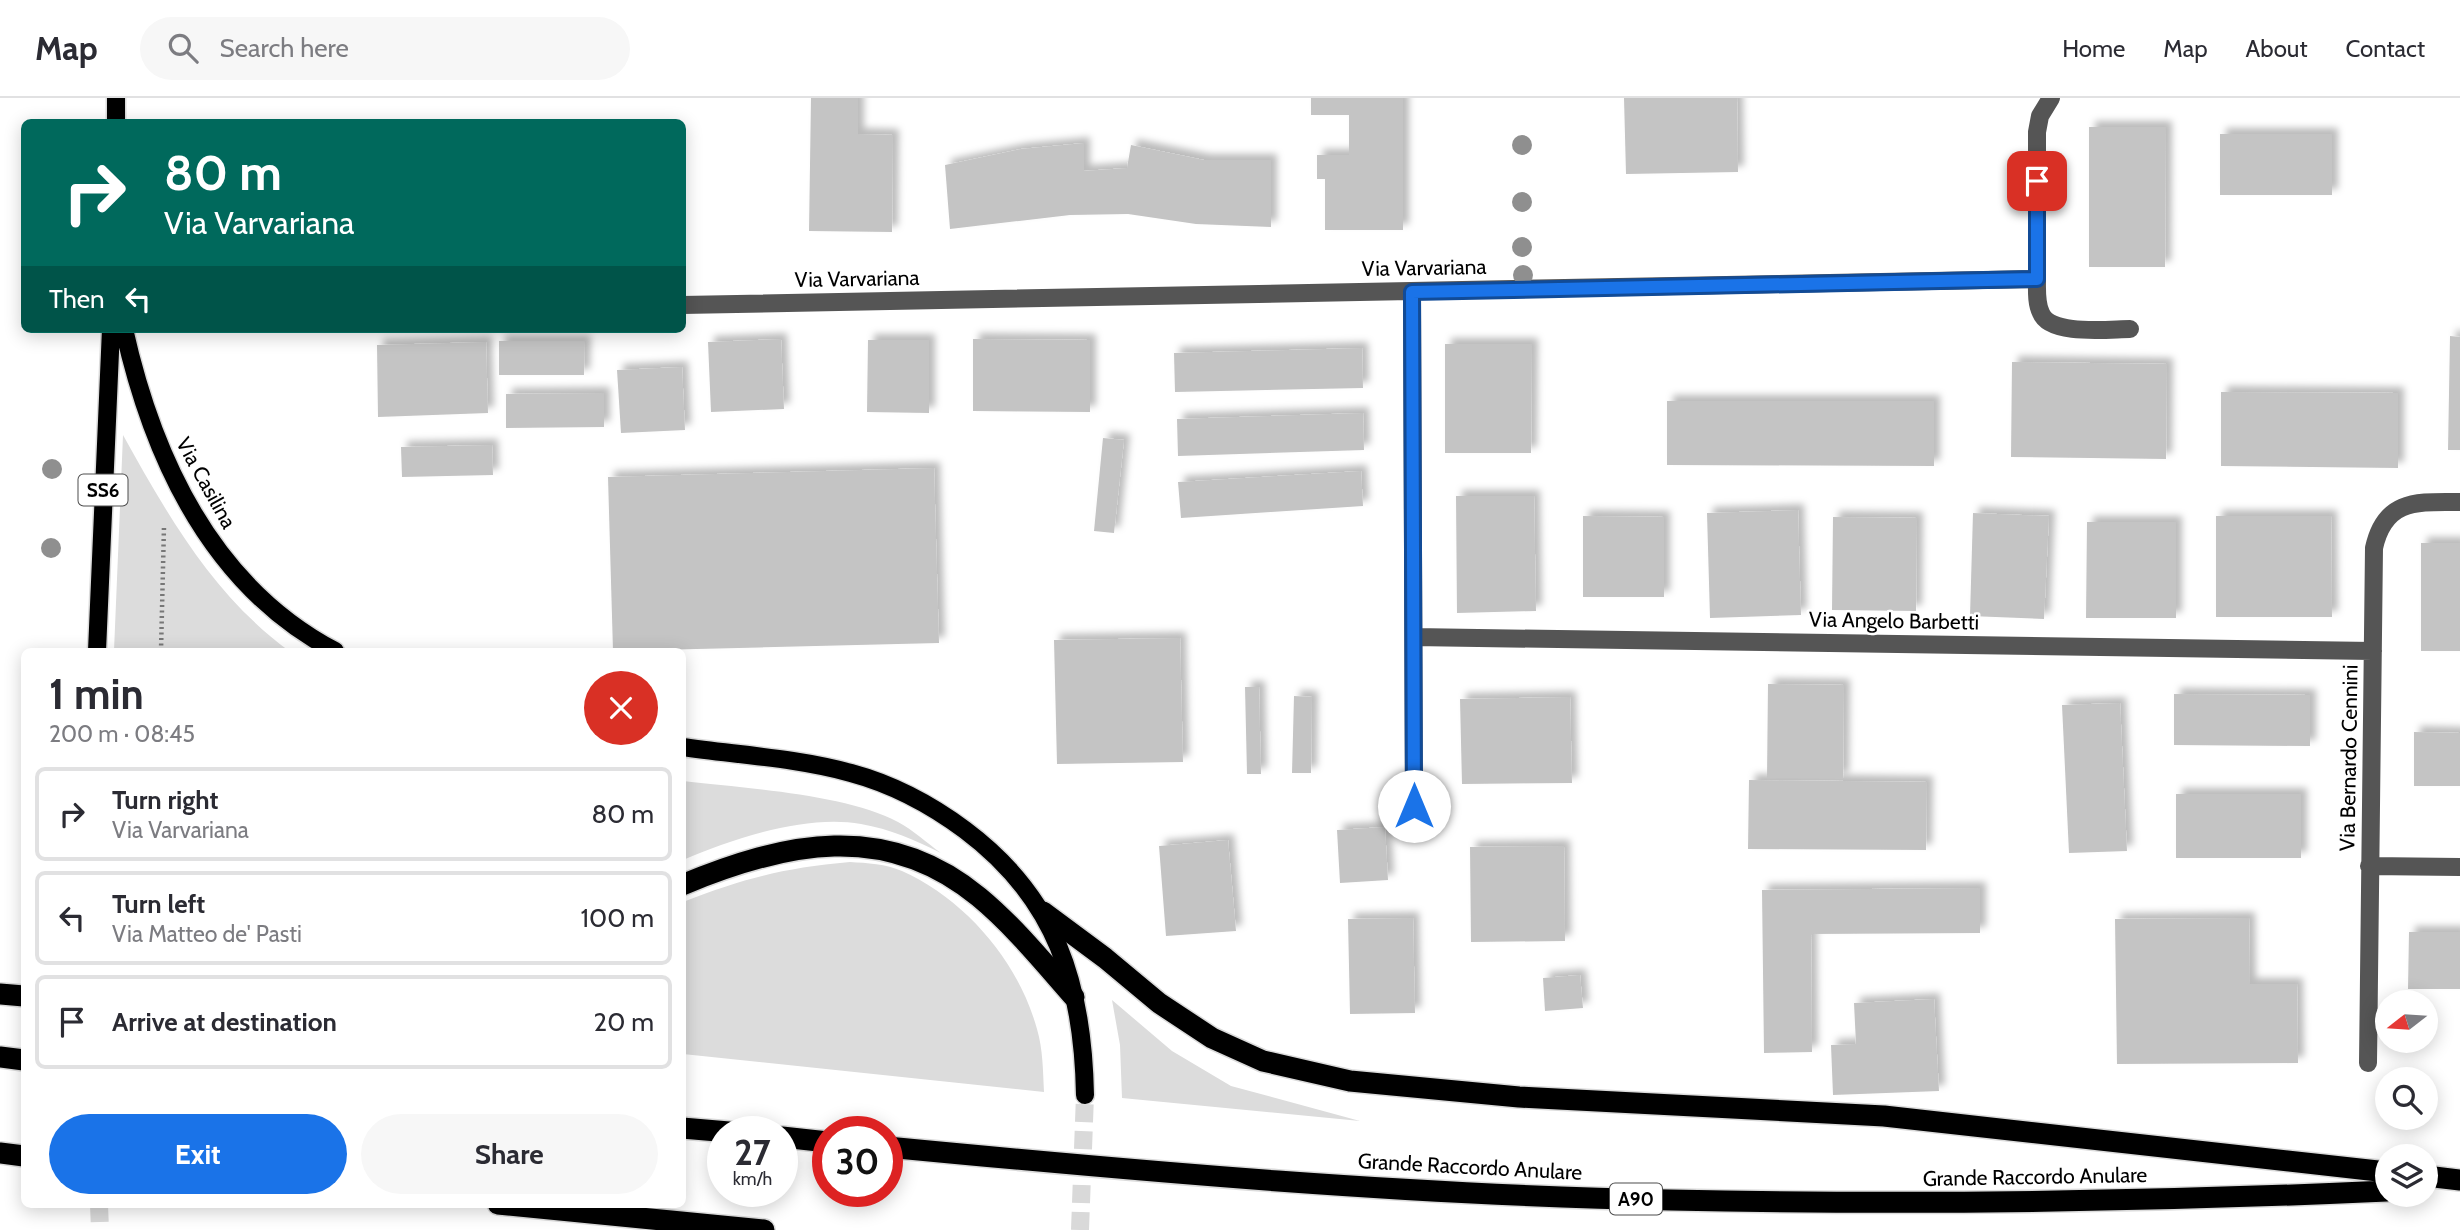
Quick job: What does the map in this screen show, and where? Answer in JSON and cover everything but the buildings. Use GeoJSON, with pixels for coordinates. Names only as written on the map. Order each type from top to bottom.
{"type":"FeatureCollection","features":[{"type":"Feature","properties":{"kind":"highway"},"geometry":{"type":"LineString","coordinates":[[686,883],[737,864],[808,847],[853,844],[898,852],[947,874],[978,897],[1018,934],[1074,997]]}},
{"type":"Feature","properties":{"kind":"highway"},"geometry":{"type":"LineString","coordinates":[[1043,912],[1195,1028],[1247,1055],[1315,1074],[1371,1084],[1519,1097],[1884,1116],[2375,1171]]}},
{"type":"Feature","properties":{"kind":"highway"},"geometry":{"type":"LineString","coordinates":[[0,994],[21,996]]}},
{"type":"Feature","properties":{"kind":"highway"},"geometry":{"type":"LineString","coordinates":[[0,1057],[21,1060]]}},
{"type":"Feature","properties":{"kind":"highway"},"geometry":{"type":"LineString","coordinates":[[686,1128],[707,1130]]}},
{"type":"Feature","properties":{"kind":"highway","name":"Grande Raccordo Anulare"},"geometry":{"type":"LineString","coordinates":[[903,1149],[1183,1176],[1656,1200],[1861,1203],[2180,1200],[2375,1192]]}},
{"type":"Feature","properties":{"kind":"highway"},"geometry":{"type":"LineString","coordinates":[[0,1153],[21,1156]]}},
{"type":"Feature","properties":{"kind":"highway"},"geometry":{"type":"LineString","coordinates":[[2438,1178],[2460,1180]]}},
{"type":"Feature","properties":{"kind":"highway"},"geometry":{"type":"LineString","coordinates":[[2438,1188],[2460,1187]]}},
{"type":"Feature","properties":{"kind":"highway"},"geometry":{"type":"LineString","coordinates":[[539,1208],[764,1230]]}},
{"type":"Feature","properties":{"kind":"main road"},"geometry":{"type":"LineString","coordinates":[[116,98],[116,119]]}},
{"type":"Feature","properties":{"kind":"main road","name":"SS6"},"geometry":{"type":"LineString","coordinates":[[97,648],[111,333]]}},
{"type":"Feature","properties":{"kind":"main road","name":"Via Casilina"},"geometry":{"type":"LineString","coordinates":[[125,333],[146,417],[172,473],[207,537],[250,588],[284,619],[330,648]]}},
{"type":"Feature","properties":{"kind":"main road"},"geometry":{"type":"LineString","coordinates":[[686,748],[828,767],[894,788],[934,809],[985,845],[1019,878],[1043,912],[1074,997],[1083,1051],[1085,1095]]}},
{"type":"Feature","properties":{"kind":"street"},"geometry":{"type":"LineString","coordinates":[[2051,98],[2040,116],[2037,131],[2037,279],[2041,313],[2050,324],[2072,329],[2130,329]]}},
{"type":"Feature","properties":{"kind":"street","name":"Via Varvariana"},"geometry":{"type":"LineString","coordinates":[[686,305],[2037,279]]}},
{"type":"Feature","properties":{"kind":"street"},"geometry":{"type":"LineString","coordinates":[[1412,292],[1414,806]]}},
{"type":"Feature","properties":{"kind":"street","name":"Via Bernardo Cennini"},"geometry":{"type":"LineString","coordinates":[[2368,1063],[2374,557],[2383,523],[2388,516],[2406,505],[2460,502]]}},
{"type":"Feature","properties":{"kind":"street","name":"Via Angelo Barbetti"},"geometry":{"type":"LineString","coordinates":[[1414,636],[2373,651]]}},
{"type":"Feature","properties":{"kind":"street","name":"Via Bernardo Cennini"},"geometry":{"type":"LineString","coordinates":[[2369,866],[2460,867]]}},
{"type":"Feature","properties":{"kind":"path"},"geometry":{"type":"LineString","coordinates":[[161,648],[164,510],[172,473]]}},
{"type":"Feature","properties":{"kind":"shaded area"},"geometry":{"type":"Polygon","coordinates":[[[123,435],[194,552],[237,605],[285,648],[114,648],[123,435]]]}},
{"type":"Feature","properties":{"kind":"shaded area"},"geometry":{"type":"Polygon","coordinates":[[[686,781],[793,794],[876,812],[898,822],[941,853],[882,829],[840,822],[793,825],[724,844],[686,859],[686,781]]]}},
{"type":"Feature","properties":{"kind":"shaded area"},"geometry":{"type":"Polygon","coordinates":[[[850,862],[890,867],[925,883],[968,916],[1003,957],[1028,1004],[1040,1044],[1044,1092],[686,1054],[686,901],[726,886],[805,867],[850,862]]]}},
{"type":"Feature","properties":{"kind":"shaded area"},"geometry":{"type":"Polygon","coordinates":[[[1112,1000],[1172,1051],[1231,1086],[1360,1121],[1122,1098],[1120,1045],[1112,1000]]]}},
{"type":"Feature","properties":{"kind":"tunnel"},"geometry":{"type":"LineString","coordinates":[[1080,1230],[1085,1095]]}},
{"type":"Feature","properties":{"kind":"tunnel"},"geometry":{"type":"LineString","coordinates":[[99,1208],[100,1230]]}},
{"type":"Feature","properties":{"kind":"route"},"geometry":{"type":"LineString","coordinates":[[1414,806],[1412,292],[2037,279],[2037,181]]}}]}
